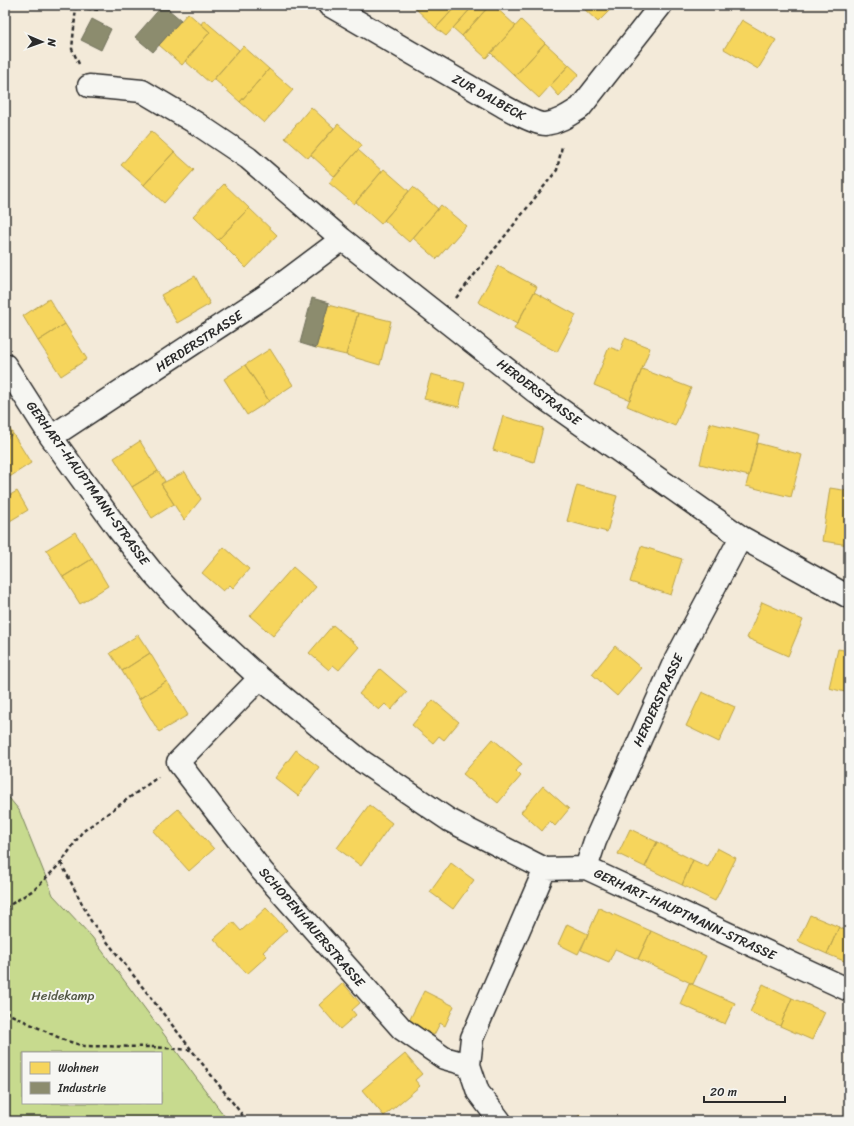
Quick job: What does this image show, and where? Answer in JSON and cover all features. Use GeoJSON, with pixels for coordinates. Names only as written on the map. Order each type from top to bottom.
{"type":"FeatureCollection","features":[{"type":"Feature","properties":{"kind":"street","name":"ZUR DALBECK"},"geometry":{"type":"LineString","coordinates":[[329,5],[523,117],[545,124],[563,119],[580,108],[661,5]]}},
{"type":"Feature","properties":{"kind":"street","name":"HERDERSTRASSE"},"geometry":{"type":"LineString","coordinates":[[89,86],[142,91],[196,123],[248,158],[342,239],[537,393],[741,537],[849,597]]}},
{"type":"Feature","properties":{"kind":"street","name":"HERDERSTRASSE"},"geometry":{"type":"LineString","coordinates":[[51,437],[264,298],[342,239]]}},
{"type":"Feature","properties":{"kind":"street","name":"GERHART-HAUPTMANN-STRASSE"},"geometry":{"type":"LineString","coordinates":[[5,365],[51,437],[118,529],[153,573],[192,615],[260,678],[360,760],[449,820],[545,869],[586,868],[849,990]]}},
{"type":"Feature","properties":{"kind":"street","name":"HERDERSTRASSE"},"geometry":{"type":"LineString","coordinates":[[586,868],[595,841],[674,663],[741,537]]}},
{"type":"Feature","properties":{"kind":"street"},"geometry":{"type":"LineString","coordinates":[[178,762],[260,678]]}},
{"type":"Feature","properties":{"kind":"street","name":"SCHOPENHAUERSTRASSE"},"geometry":{"type":"LineString","coordinates":[[178,762],[262,871],[402,1029],[444,1058],[469,1065]]}},
{"type":"Feature","properties":{"kind":"street"},"geometry":{"type":"LineString","coordinates":[[500,1121],[478,1092],[469,1065],[472,1038],[545,869]]}},
{"type":"Feature","properties":{"kind":"path"},"geometry":{"type":"LineString","coordinates":[[89,86],[72,49],[76,7],[99,10],[100,5]]}},
{"type":"Feature","properties":{"kind":"path"},"geometry":{"type":"LineString","coordinates":[[441,317],[557,170],[569,115]]}},
{"type":"Feature","properties":{"kind":"path"},"geometry":{"type":"LineString","coordinates":[[5,908],[35,889],[61,863],[82,832],[178,762]]}},
{"type":"Feature","properties":{"kind":"path"},"geometry":{"type":"LineString","coordinates":[[61,863],[91,921],[247,1121]]}},
{"type":"Feature","properties":{"kind":"path"},"geometry":{"type":"LineString","coordinates":[[5,1012],[64,1040],[84,1046],[153,1047],[192,1050]]}},
{"type":"Feature","properties":{"kind":"green space","name":"Heidekamp"},"geometry":{"type":"Polygon","coordinates":[[[5,793],[19,810],[53,895],[92,937],[228,1121],[5,1121],[5,793]]]}},
{"type":"Feature","properties":{"kind":"building: Wohnen"},"geometry":{"type":"Polygon","coordinates":[[[412,5],[457,5],[436,28],[412,5]]]}},
{"type":"Feature","properties":{"kind":"building: Wohnen"},"geometry":{"type":"Polygon","coordinates":[[[457,5],[474,5],[446,36],[436,28],[457,5]]]}},
{"type":"Feature","properties":{"kind":"building: Wohnen"},"geometry":{"type":"Polygon","coordinates":[[[474,5],[490,5],[462,36],[453,28],[474,5]]]}},
{"type":"Feature","properties":{"kind":"building: Wohnen"},"geometry":{"type":"Polygon","coordinates":[[[490,5],[493,5],[516,26],[486,58],[462,36],[490,5]]]}},
{"type":"Feature","properties":{"kind":"building: Wohnen"},"geometry":{"type":"Polygon","coordinates":[[[580,5],[615,5],[598,22],[580,5]]]}},
{"type":"Feature","properties":{"kind":"building: Wohnen"},"geometry":{"type":"Polygon","coordinates":[[[188,13],[210,32],[182,65],[159,45],[188,13]]]}},
{"type":"Feature","properties":{"kind":"building: Wohnen"},"geometry":{"type":"Polygon","coordinates":[[[204,20],[239,50],[210,83],[185,61],[210,32],[201,24],[204,20]]]}},
{"type":"Feature","properties":{"kind":"building: Wohnen"},"geometry":{"type":"Polygon","coordinates":[[[521,20],[545,43],[515,76],[491,53],[521,20]]]}},
{"type":"Feature","properties":{"kind":"building: Wohnen"},"geometry":{"type":"Polygon","coordinates":[[[742,20],[776,40],[758,69],[724,49],[742,20]]]}},
{"type":"Feature","properties":{"kind":"building: Wohnen"},"geometry":{"type":"Polygon","coordinates":[[[545,43],[569,65],[539,98],[515,76],[545,43]]]}},
{"type":"Feature","properties":{"kind":"building: Wohnen"},"geometry":{"type":"Polygon","coordinates":[[[243,46],[269,69],[240,102],[214,79],[243,46]]]}},
{"type":"Feature","properties":{"kind":"building: Wohnen"},"geometry":{"type":"Polygon","coordinates":[[[569,65],[579,74],[559,96],[550,86],[569,65]]]}},
{"type":"Feature","properties":{"kind":"building: Wohnen"},"geometry":{"type":"Polygon","coordinates":[[[269,69],[293,90],[264,123],[240,102],[269,69]]]}},
{"type":"Feature","properties":{"kind":"building: Wohnen"},"geometry":{"type":"Polygon","coordinates":[[[311,107],[334,128],[308,158],[285,138],[311,107]]]}},
{"type":"Feature","properties":{"kind":"building: Wohnen"},"geometry":{"type":"Polygon","coordinates":[[[338,124],[362,145],[335,177],[311,155],[338,124]]]}},
{"type":"Feature","properties":{"kind":"building: Wohnen"},"geometry":{"type":"Polygon","coordinates":[[[151,131],[174,152],[144,185],[121,165],[151,131]]]}},
{"type":"Feature","properties":{"kind":"building: Wohnen"},"geometry":{"type":"Polygon","coordinates":[[[358,150],[382,171],[354,204],[329,183],[358,150]]]}},
{"type":"Feature","properties":{"kind":"building: Wohnen"},"geometry":{"type":"Polygon","coordinates":[[[174,152],[194,170],[164,203],[144,185],[174,152]]]}},
{"type":"Feature","properties":{"kind":"building: Wohnen"},"geometry":{"type":"Polygon","coordinates":[[[384,169],[409,191],[381,224],[356,202],[384,169]]]}},
{"type":"Feature","properties":{"kind":"building: Wohnen"},"geometry":{"type":"Polygon","coordinates":[[[224,184],[249,208],[218,240],[193,216],[224,184]]]}},
{"type":"Feature","properties":{"kind":"building: Wohnen"},"geometry":{"type":"Polygon","coordinates":[[[413,187],[438,209],[409,242],[384,220],[413,187]]]}},
{"type":"Feature","properties":{"kind":"building: Wohnen"},"geometry":{"type":"Polygon","coordinates":[[[441,205],[466,226],[437,259],[413,238],[441,205]]]}},
{"type":"Feature","properties":{"kind":"building: Wohnen"},"geometry":{"type":"Polygon","coordinates":[[[249,208],[277,235],[246,268],[218,240],[249,208]]]}},
{"type":"Feature","properties":{"kind":"building: Wohnen"},"geometry":{"type":"Polygon","coordinates":[[[498,266],[537,287],[517,324],[478,302],[498,266]]]}},
{"type":"Feature","properties":{"kind":"building: Wohnen"},"geometry":{"type":"Polygon","coordinates":[[[195,276],[210,304],[177,323],[161,295],[195,276]]]}},
{"type":"Feature","properties":{"kind":"building: Wohnen"},"geometry":{"type":"Polygon","coordinates":[[[534,292],[576,315],[557,352],[514,329],[534,292]]]}},
{"type":"Feature","properties":{"kind":"building: Wohnen"},"geometry":{"type":"Polygon","coordinates":[[[49,299],[65,324],[38,341],[23,316],[49,299]]]}},
{"type":"Feature","properties":{"kind":"building: Wohnen"},"geometry":{"type":"Polygon","coordinates":[[[328,305],[358,313],[346,355],[316,348],[328,305]]]}},
{"type":"Feature","properties":{"kind":"building: Wohnen"},"geometry":{"type":"Polygon","coordinates":[[[358,313],[391,321],[380,365],[346,355],[358,313]]]}},
{"type":"Feature","properties":{"kind":"building: Wohnen"},"geometry":{"type":"Polygon","coordinates":[[[65,324],[87,359],[61,376],[38,341],[65,324]]]}},
{"type":"Feature","properties":{"kind":"building: Wohnen"},"geometry":{"type":"Polygon","coordinates":[[[625,338],[650,348],[630,400],[594,385],[609,347],[620,351],[625,338]]]}},
{"type":"Feature","properties":{"kind":"building: Wohnen"},"geometry":{"type":"Polygon","coordinates":[[[270,349],[293,385],[269,401],[245,365],[270,349]]]}},
{"type":"Feature","properties":{"kind":"building: Wohnen"},"geometry":{"type":"Polygon","coordinates":[[[245,365],[269,401],[247,415],[224,379],[245,365]]]}},
{"type":"Feature","properties":{"kind":"building: Wohnen"},"geometry":{"type":"Polygon","coordinates":[[[642,369],[691,388],[675,426],[627,406],[642,369]]]}},
{"type":"Feature","properties":{"kind":"building: Wohnen"},"geometry":{"type":"Polygon","coordinates":[[[431,374],[465,383],[459,407],[424,399],[431,374]]]}},
{"type":"Feature","properties":{"kind":"building: Wohnen"},"geometry":{"type":"Polygon","coordinates":[[[503,416],[543,428],[534,462],[493,450],[503,416]]]}},
{"type":"Feature","properties":{"kind":"building: Wohnen"},"geometry":{"type":"Polygon","coordinates":[[[5,421],[13,434],[5,439],[5,421]]]}},
{"type":"Feature","properties":{"kind":"building: Wohnen"},"geometry":{"type":"Polygon","coordinates":[[[710,423],[759,435],[749,476],[700,464],[710,423]]]}},
{"type":"Feature","properties":{"kind":"building: Wohnen"},"geometry":{"type":"Polygon","coordinates":[[[13,434],[31,463],[5,480],[5,439],[13,434]]]}},
{"type":"Feature","properties":{"kind":"building: Wohnen"},"geometry":{"type":"Polygon","coordinates":[[[140,441],[158,471],[132,487],[114,458],[140,441]]]}},
{"type":"Feature","properties":{"kind":"building: Wohnen"},"geometry":{"type":"Polygon","coordinates":[[[757,443],[802,455],[791,497],[746,486],[757,443]]]}},
{"type":"Feature","properties":{"kind":"building: Wohnen"},"geometry":{"type":"Polygon","coordinates":[[[158,471],[165,481],[161,484],[174,504],[152,518],[132,487],[158,471]]]}},
{"type":"Feature","properties":{"kind":"building: Wohnen"},"geometry":{"type":"Polygon","coordinates":[[[185,472],[201,499],[184,520],[161,484],[185,472]]]}},
{"type":"Feature","properties":{"kind":"building: Wohnen"},"geometry":{"type":"Polygon","coordinates":[[[577,485],[617,496],[607,532],[567,521],[577,485]]]}},
{"type":"Feature","properties":{"kind":"building: Wohnen"},"geometry":{"type":"Polygon","coordinates":[[[830,488],[849,491],[849,545],[822,541],[830,488]]]}},
{"type":"Feature","properties":{"kind":"building: Wohnen"},"geometry":{"type":"Polygon","coordinates":[[[17,491],[28,510],[5,524],[5,498],[17,491]]]}},
{"type":"Feature","properties":{"kind":"building: Wohnen"},"geometry":{"type":"Polygon","coordinates":[[[75,532],[92,559],[63,577],[46,550],[75,532]]]}},
{"type":"Feature","properties":{"kind":"building: Wohnen"},"geometry":{"type":"Polygon","coordinates":[[[641,546],[682,559],[671,595],[630,582],[641,546]]]}},
{"type":"Feature","properties":{"kind":"building: Wohnen"},"geometry":{"type":"Polygon","coordinates":[[[224,547],[249,569],[233,588],[230,585],[223,591],[202,573],[224,547]]]}},
{"type":"Feature","properties":{"kind":"building: Wohnen"},"geometry":{"type":"Polygon","coordinates":[[[92,559],[108,586],[80,604],[63,577],[92,559]]]}},
{"type":"Feature","properties":{"kind":"building: Wohnen"},"geometry":{"type":"Polygon","coordinates":[[[293,567],[316,587],[273,636],[250,616],[293,567]]]}},
{"type":"Feature","properties":{"kind":"building: Wohnen"},"geometry":{"type":"Polygon","coordinates":[[[762,602],[803,620],[788,656],[747,638],[762,602]]]}},
{"type":"Feature","properties":{"kind":"building: Wohnen"},"geometry":{"type":"Polygon","coordinates":[[[333,625],[359,647],[339,670],[333,665],[329,670],[309,653],[333,625]]]}},
{"type":"Feature","properties":{"kind":"building: Wohnen"},"geometry":{"type":"Polygon","coordinates":[[[138,635],[150,653],[122,671],[110,653],[138,635]]]}},
{"type":"Feature","properties":{"kind":"building: Wohnen"},"geometry":{"type":"Polygon","coordinates":[[[615,646],[641,668],[617,696],[592,674],[615,646]]]}},
{"type":"Feature","properties":{"kind":"building: Wohnen"},"geometry":{"type":"Polygon","coordinates":[[[838,649],[849,651],[849,693],[829,688],[838,649]]]}},
{"type":"Feature","properties":{"kind":"building: Wohnen"},"geometry":{"type":"Polygon","coordinates":[[[150,653],[167,681],[139,699],[122,671],[150,653]]]}},
{"type":"Feature","properties":{"kind":"building: Wohnen"},"geometry":{"type":"Polygon","coordinates":[[[380,669],[407,692],[391,710],[385,704],[379,710],[359,694],[380,669]]]}},
{"type":"Feature","properties":{"kind":"building: Wohnen"},"geometry":{"type":"Polygon","coordinates":[[[167,681],[188,715],[159,732],[139,699],[167,681]]]}},
{"type":"Feature","properties":{"kind":"building: Wohnen"},"geometry":{"type":"Polygon","coordinates":[[[702,692],[735,707],[719,742],[686,726],[702,692]]]}},
{"type":"Feature","properties":{"kind":"building: Wohnen"},"geometry":{"type":"Polygon","coordinates":[[[433,700],[459,722],[444,740],[439,736],[433,743],[412,725],[433,700]]]}},
{"type":"Feature","properties":{"kind":"building: Wohnen"},"geometry":{"type":"Polygon","coordinates":[[[493,739],[522,764],[516,771],[521,776],[498,803],[463,774],[493,739]]]}},
{"type":"Feature","properties":{"kind":"building: Wohnen"},"geometry":{"type":"Polygon","coordinates":[[[296,750],[319,767],[298,796],[275,778],[296,750]]]}},
{"type":"Feature","properties":{"kind":"building: Wohnen"},"geometry":{"type":"Polygon","coordinates":[[[543,786],[569,809],[555,826],[550,821],[542,831],[521,812],[543,786]]]}},
{"type":"Feature","properties":{"kind":"building: Wohnen"},"geometry":{"type":"Polygon","coordinates":[[[369,805],[392,823],[361,866],[337,848],[369,805]]]}},
{"type":"Feature","properties":{"kind":"building: Wohnen"},"geometry":{"type":"Polygon","coordinates":[[[178,809],[214,849],[189,871],[153,831],[178,809]]]}},
{"type":"Feature","properties":{"kind":"building: Wohnen"},"geometry":{"type":"Polygon","coordinates":[[[630,829],[657,842],[645,867],[618,854],[630,829]]]}},
{"type":"Feature","properties":{"kind":"building: Wohnen"},"geometry":{"type":"Polygon","coordinates":[[[657,842],[693,860],[682,885],[645,867],[657,842]]]}},
{"type":"Feature","properties":{"kind":"building: Wohnen"},"geometry":{"type":"Polygon","coordinates":[[[717,848],[736,858],[715,901],[682,885],[693,860],[708,867],[717,848]]]}},
{"type":"Feature","properties":{"kind":"building: Wohnen"},"geometry":{"type":"Polygon","coordinates":[[[451,863],[474,880],[453,909],[430,892],[451,863]]]}},
{"type":"Feature","properties":{"kind":"building: Wohnen"},"geometry":{"type":"Polygon","coordinates":[[[266,908],[287,930],[263,952],[267,956],[247,974],[214,939],[233,922],[241,931],[266,908]]]}},
{"type":"Feature","properties":{"kind":"building: Wohnen"},"geometry":{"type":"Polygon","coordinates":[[[599,908],[651,931],[638,959],[615,949],[609,962],[581,950],[599,908]]]}},
{"type":"Feature","properties":{"kind":"building: Wohnen"},"geometry":{"type":"Polygon","coordinates":[[[810,915],[839,927],[827,954],[798,941],[810,915]]]}},
{"type":"Feature","properties":{"kind":"building: Wohnen"},"geometry":{"type":"Polygon","coordinates":[[[567,924],[588,934],[578,954],[558,944],[567,924]]]}},
{"type":"Feature","properties":{"kind":"building: Wohnen"},"geometry":{"type":"Polygon","coordinates":[[[839,927],[849,932],[849,963],[827,954],[839,927]]]}},
{"type":"Feature","properties":{"kind":"building: Wohnen"},"geometry":{"type":"Polygon","coordinates":[[[651,931],[706,956],[693,984],[638,959],[651,931]]]}},
{"type":"Feature","properties":{"kind":"building: Wohnen"},"geometry":{"type":"Polygon","coordinates":[[[343,983],[360,1003],[352,1010],[356,1015],[340,1029],[319,1005],[343,983]]]}},
{"type":"Feature","properties":{"kind":"building: Wohnen"},"geometry":{"type":"Polygon","coordinates":[[[689,983],[735,1003],[725,1024],[680,1004],[689,983]]]}},
{"type":"Feature","properties":{"kind":"building: Wohnen"},"geometry":{"type":"Polygon","coordinates":[[[763,984],[792,998],[780,1026],[750,1012],[763,984]]]}},
{"type":"Feature","properties":{"kind":"building: Wohnen"},"geometry":{"type":"Polygon","coordinates":[[[424,991],[454,1006],[445,1026],[440,1023],[434,1035],[408,1023],[424,991]]]}},
{"type":"Feature","properties":{"kind":"building: Wohnen"},"geometry":{"type":"Polygon","coordinates":[[[792,998],[825,1012],[812,1040],[780,1026],[792,998]]]}},
{"type":"Feature","properties":{"kind":"building: Wohnen"},"geometry":{"type":"Polygon","coordinates":[[[405,1054],[422,1074],[415,1080],[420,1086],[384,1116],[362,1090],[405,1054]]]}},
{"type":"Feature","properties":{"kind":"building: Wohnen"},"geometry":{"type":"Polygon","coordinates":[[[580,1115],[585,1121],[572,1121],[580,1115]]]}},
{"type":"Feature","properties":{"kind":"building: Industrie"},"geometry":{"type":"Polygon","coordinates":[[[163,5],[181,20],[153,52],[135,37],[163,5]]]}},
{"type":"Feature","properties":{"kind":"building: Industrie"},"geometry":{"type":"Polygon","coordinates":[[[92,19],[111,29],[101,50],[81,40],[92,19]]]}},
{"type":"Feature","properties":{"kind":"building: Industrie"},"geometry":{"type":"Polygon","coordinates":[[[312,298],[329,303],[316,348],[300,343],[312,298]]]}}]}
